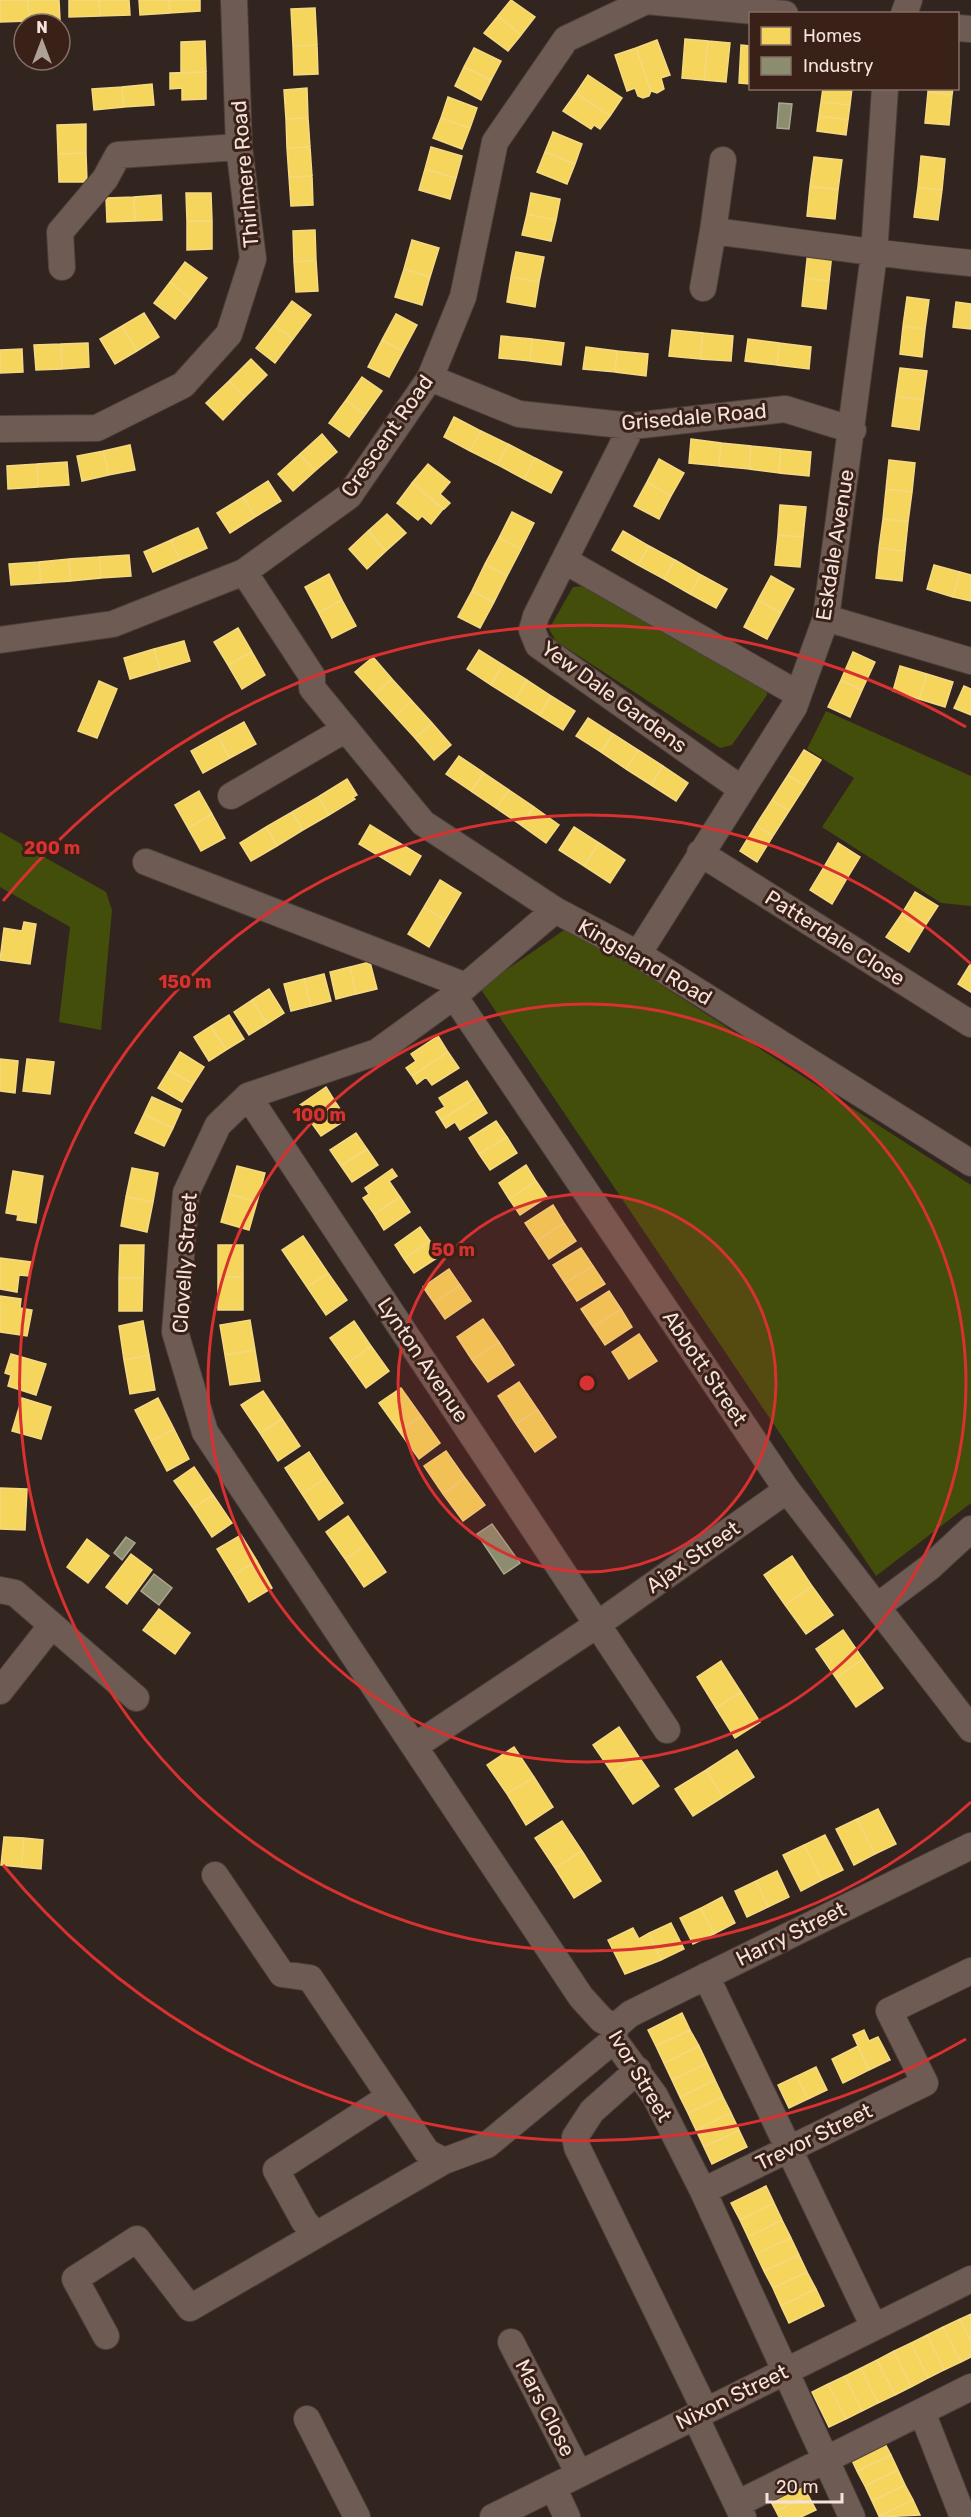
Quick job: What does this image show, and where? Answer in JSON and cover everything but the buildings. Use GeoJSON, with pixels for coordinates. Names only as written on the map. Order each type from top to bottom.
{"type":"FeatureCollection","features":[{"type":"Feature","properties":{"kind":"street","name":"Thirlmere Road"},"geometry":{"type":"LineString","coordinates":[[0,429],[97,428],[183,385],[229,334],[253,259],[239,147],[234,0]]}},
{"type":"Feature","properties":{"kind":"street","name":"Crescent Road"},"geometry":{"type":"LineString","coordinates":[[0,640],[113,624],[244,572],[349,496],[430,378],[463,297],[495,142],[566,39],[646,1],[764,12]]}},
{"type":"Feature","properties":{"kind":"street","name":"Eskdale Avenue"},"geometry":{"type":"LineString","coordinates":[[638,954],[740,788],[794,706],[826,618],[853,430],[874,254],[885,90]]}},
{"type":"Feature","properties":{"kind":"street"},"geometry":{"type":"LineString","coordinates":[[62,267],[60,232],[105,179],[118,155],[239,147]]}},
{"type":"Feature","properties":{"kind":"street"},"geometry":{"type":"LineString","coordinates":[[703,288],[723,160]]}},
{"type":"Feature","properties":{"kind":"street"},"geometry":{"type":"LineString","coordinates":[[713,231],[840,247],[874,254],[971,263]]}},
{"type":"Feature","properties":{"kind":"street","name":"Grisedale Road"},"geometry":{"type":"LineString","coordinates":[[430,378],[519,414],[632,426],[786,409],[853,430]]}},
{"type":"Feature","properties":{"kind":"street","name":"Yew Dale Gardens"},"geometry":{"type":"LineString","coordinates":[[632,426],[536,616],[532,630],[538,645],[740,788]]}},
{"type":"Feature","properties":{"kind":"street"},"geometry":{"type":"LineString","coordinates":[[562,564],[574,566],[798,694]]}},
{"type":"Feature","properties":{"kind":"street","name":"Kingsland Road"},"geometry":{"type":"LineString","coordinates":[[244,572],[312,676],[312,688],[423,823],[555,910],[638,954],[971,1163]]}},
{"type":"Feature","properties":{"kind":"street"},"geometry":{"type":"LineString","coordinates":[[826,618],[971,661]]}},
{"type":"Feature","properties":{"kind":"street"},"geometry":{"type":"LineString","coordinates":[[231,796],[346,729]]}},
{"type":"Feature","properties":{"kind":"street","name":"Patterdale Close"},"geometry":{"type":"LineString","coordinates":[[700,853],[971,1024]]}},
{"type":"Feature","properties":{"kind":"street"},"geometry":{"type":"LineString","coordinates":[[146,862],[460,991]]}},
{"type":"Feature","properties":{"kind":"street","name":"Clovelly Street"},"geometry":{"type":"LineString","coordinates":[[415,1746],[205,1432],[175,1332],[186,1193],[218,1125],[248,1096],[377,1052],[460,991],[555,910]]}},
{"type":"Feature","properties":{"kind":"street","name":"Abbott Street"},"geometry":{"type":"LineString","coordinates":[[460,991],[788,1490],[971,1729]]}},
{"type":"Feature","properties":{"kind":"street","name":"Lynton Avenue"},"geometry":{"type":"LineString","coordinates":[[248,1096],[597,1624]]}},
{"type":"Feature","properties":{"kind":"street","name":"Ajax Street"},"geometry":{"type":"LineString","coordinates":[[415,1746],[597,1624],[788,1490]]}},
{"type":"Feature","properties":{"kind":"street"},"geometry":{"type":"LineString","coordinates":[[878,1606],[930,1567],[971,1529]]}},
{"type":"Feature","properties":{"kind":"street"},"geometry":{"type":"LineString","coordinates":[[0,1590],[15,1593],[136,1698]]}},
{"type":"Feature","properties":{"kind":"street"},"geometry":{"type":"LineString","coordinates":[[597,1624],[667,1730]]}},
{"type":"Feature","properties":{"kind":"street"},"geometry":{"type":"LineString","coordinates":[[0,1691],[52,1625]]}},
{"type":"Feature","properties":{"kind":"street","name":"Ivor Street"},"geometry":{"type":"LineString","coordinates":[[415,1746],[581,1997],[614,2034],[655,2096],[703,2191],[852,2517]]}},
{"type":"Feature","properties":{"kind":"street","name":"Harry Street"},"geometry":{"type":"LineString","coordinates":[[106,2336],[75,2278],[137,2239],[190,2308],[444,2161],[487,2145],[614,2034],[630,2014],[971,1846]]}},
{"type":"Feature","properties":{"kind":"street"},"geometry":{"type":"LineString","coordinates":[[215,1875],[282,1974],[310,1978],[427,2152],[444,2161]]}},
{"type":"Feature","properties":{"kind":"street","name":"Trevor Street"},"geometry":{"type":"LineString","coordinates":[[703,2191],[925,2084],[889,2011],[971,1971]]}},
{"type":"Feature","properties":{"kind":"street"},"geometry":{"type":"LineString","coordinates":[[706,1976],[874,2327]]}},
{"type":"Feature","properties":{"kind":"street"},"geometry":{"type":"LineString","coordinates":[[638,2070],[592,2111],[575,2137],[577,2147],[700,2413],[740,2510],[826,2459],[971,2387]]}},
{"type":"Feature","properties":{"kind":"street"},"geometry":{"type":"LineString","coordinates":[[316,2235],[304,2221],[276,2170],[390,2097]]}},
{"type":"Feature","properties":{"kind":"street","name":"Nixon Street"},"geometry":{"type":"LineString","coordinates":[[493,2517],[971,2279]]}},
{"type":"Feature","properties":{"kind":"street","name":"Mars Close"},"geometry":{"type":"LineString","coordinates":[[511,2342],[579,2474]]}},
{"type":"Feature","properties":{"kind":"street"},"geometry":{"type":"LineString","coordinates":[[922,2412],[963,2517]]}},
{"type":"Feature","properties":{"kind":"street"},"geometry":{"type":"LineString","coordinates":[[307,2419],[357,2517]]}},
{"type":"Feature","properties":{"kind":"street"},"geometry":{"type":"LineString","coordinates":[[553,2487],[567,2517]]}},
{"type":"Feature","properties":{"kind":"green space"},"geometry":{"type":"Polygon","coordinates":[[[586,586],[766,686],[767,695],[732,745],[720,748],[556,641],[549,629],[573,587],[586,586]]]}},
{"type":"Feature","properties":{"kind":"green space"},"geometry":{"type":"Polygon","coordinates":[[[826,711],[971,776],[971,906],[941,903],[822,827],[854,778],[807,749],[826,711]]]}},
{"type":"Feature","properties":{"kind":"green space"},"geometry":{"type":"Polygon","coordinates":[[[0,832],[106,892],[112,910],[101,1030],[59,1022],[70,927],[0,887],[0,832]]]}},
{"type":"Feature","properties":{"kind":"green space"},"geometry":{"type":"Polygon","coordinates":[[[570,926],[971,1185],[971,1503],[876,1576],[480,988],[570,926]]]}}]}
